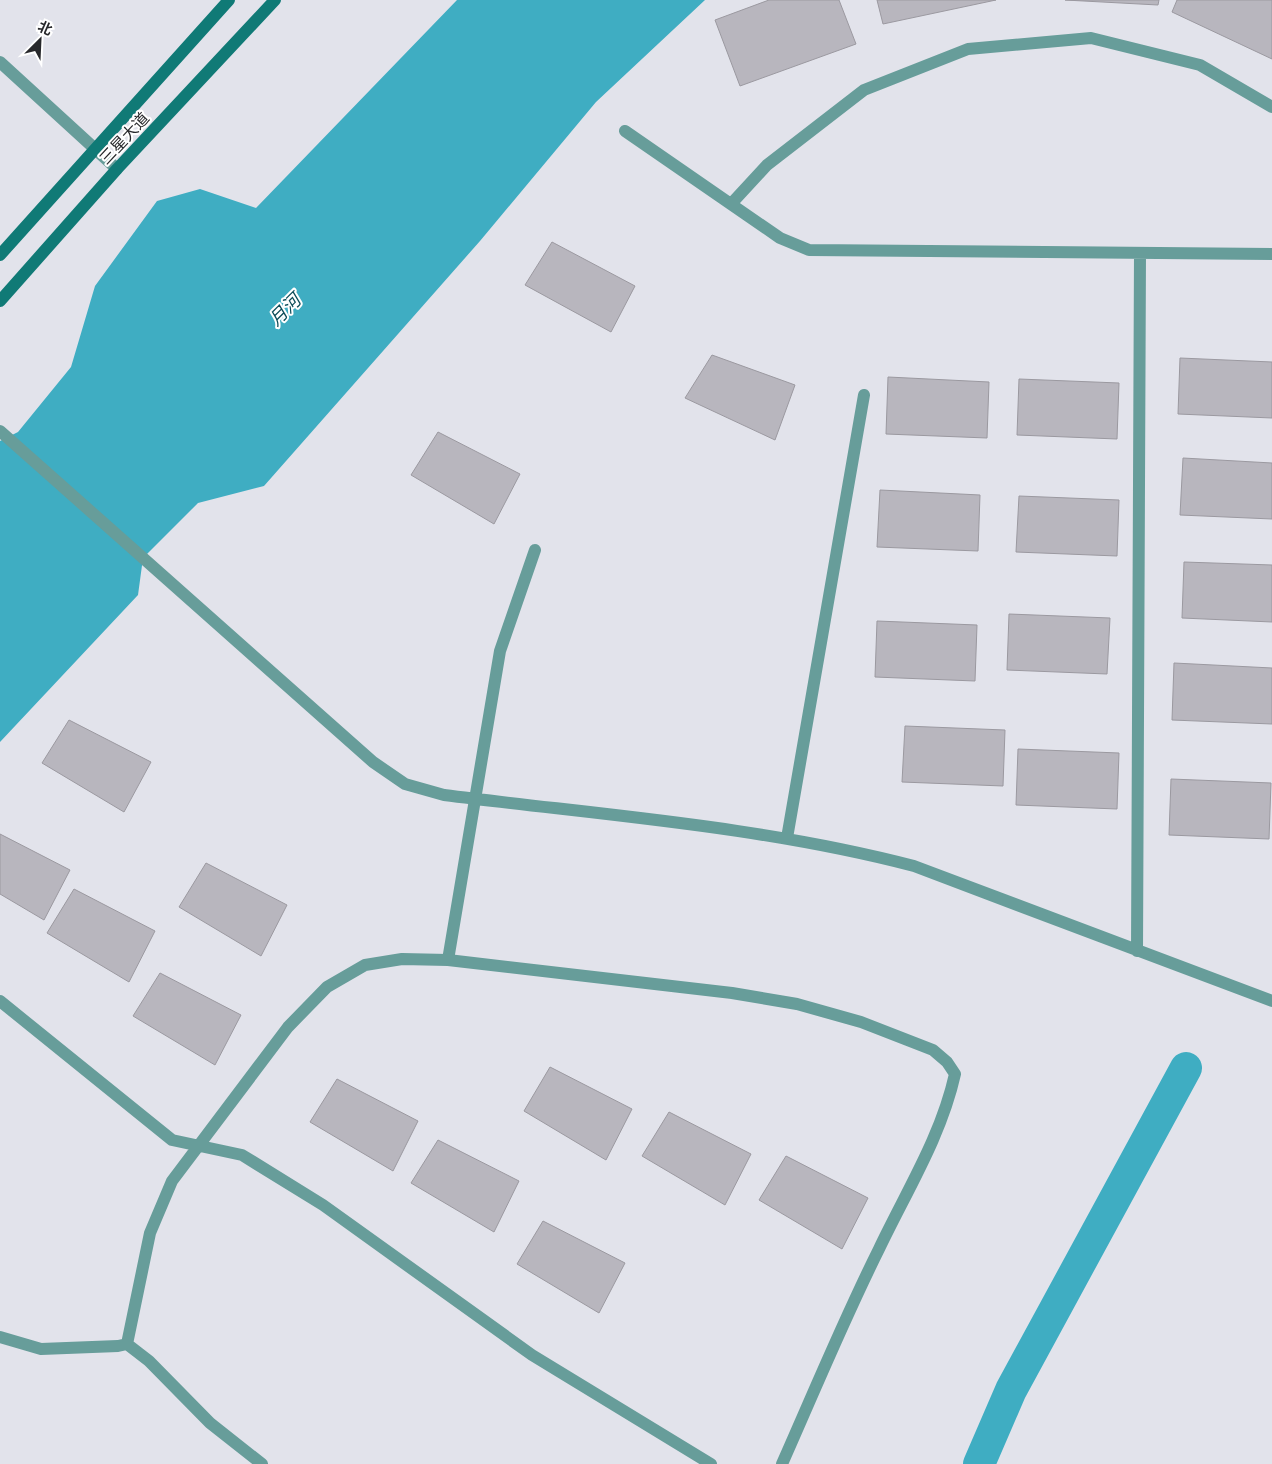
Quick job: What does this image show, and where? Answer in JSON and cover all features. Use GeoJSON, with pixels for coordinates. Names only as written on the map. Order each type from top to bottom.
{"type":"FeatureCollection","features":[{"type":"Feature","properties":{"kind":"street","name":"三星大道"},"geometry":{"type":"LineString","coordinates":[[0,256],[94,148],[229,0]]}},
{"type":"Feature","properties":{"kind":"street","name":"三星大道"},"geometry":{"type":"LineString","coordinates":[[0,301],[117,168],[275,0]]}},
{"type":"Feature","properties":{"kind":"street"},"geometry":{"type":"LineString","coordinates":[[731,204],[767,165],[864,90],[968,49],[1091,38],[1200,65],[1272,107]]}},
{"type":"Feature","properties":{"kind":"street"},"geometry":{"type":"LineString","coordinates":[[0,62],[117,168]]}},
{"type":"Feature","properties":{"kind":"street"},"geometry":{"type":"LineString","coordinates":[[625,131],[780,238],[809,250],[1272,254]]}},
{"type":"Feature","properties":{"kind":"street"},"geometry":{"type":"LineString","coordinates":[[1137,951],[1140,253]]}},
{"type":"Feature","properties":{"kind":"street"},"geometry":{"type":"LineString","coordinates":[[787,838],[864,395]]}},
{"type":"Feature","properties":{"kind":"street"},"geometry":{"type":"LineString","coordinates":[[0,431],[373,762],[405,784],[444,795],[787,838],[853,850],[914,866],[1272,1001]]}},
{"type":"Feature","properties":{"kind":"street"},"geometry":{"type":"LineString","coordinates":[[448,960],[500,651],[535,550]]}},
{"type":"Feature","properties":{"kind":"street"},"geometry":{"type":"LineString","coordinates":[[127,1344],[150,1233],[172,1181],[288,1027],[327,987],[365,965],[402,959],[448,960],[722,992],[797,1004],[861,1022],[933,1050],[947,1062],[955,1074],[952,1089],[922,1163],[879,1248],[782,1464]]}},
{"type":"Feature","properties":{"kind":"street"},"geometry":{"type":"LineString","coordinates":[[0,1001],[172,1140],[242,1155],[323,1205],[532,1355],[711,1464]]}},
{"type":"Feature","properties":{"kind":"street"},"geometry":{"type":"LineString","coordinates":[[0,1337],[41,1349],[127,1344]]}},
{"type":"Feature","properties":{"kind":"street"},"geometry":{"type":"LineString","coordinates":[[127,1344],[149,1361],[210,1423],[262,1464]]}},
{"type":"Feature","properties":{"kind":"water","name":"月河"},"geometry":{"type":"Polygon","coordinates":[[[457,0],[705,0],[596,102],[480,241],[264,486],[198,503],[143,558],[138,595],[0,742],[0,441],[18,432],[71,367],[95,286],[157,201],[200,189],[256,208],[457,0]]]}},
{"type":"Feature","properties":{"kind":"water"},"geometry":{"type":"Polygon","coordinates":[[[1011,1390],[985,1464],[975,1464],[1011,1390]]]}},
{"type":"Feature","properties":{"kind":"building"},"geometry":{"type":"Polygon","coordinates":[[[769,0],[839,0],[856,44],[740,86],[715,20],[769,0]]]}},
{"type":"Feature","properties":{"kind":"building"},"geometry":{"type":"Polygon","coordinates":[[[877,0],[996,0],[883,24],[877,0]]]}},
{"type":"Feature","properties":{"kind":"building"},"geometry":{"type":"Polygon","coordinates":[[[1065,0],[1159,0],[1158,5],[1065,0]]]}},
{"type":"Feature","properties":{"kind":"building"},"geometry":{"type":"Polygon","coordinates":[[[1177,0],[1272,0],[1272,59],[1172,12],[1177,0]]]}},
{"type":"Feature","properties":{"kind":"building"},"geometry":{"type":"Polygon","coordinates":[[[552,242],[635,286],[611,332],[525,285],[552,242]]]}},
{"type":"Feature","properties":{"kind":"building"},"geometry":{"type":"Polygon","coordinates":[[[712,355],[795,385],[775,440],[685,398],[712,355]]]}},
{"type":"Feature","properties":{"kind":"building"},"geometry":{"type":"Polygon","coordinates":[[[1180,358],[1272,362],[1272,418],[1178,414],[1180,358]]]}},
{"type":"Feature","properties":{"kind":"building"},"geometry":{"type":"Polygon","coordinates":[[[888,377],[989,382],[987,438],[886,434],[888,377]]]}},
{"type":"Feature","properties":{"kind":"building"},"geometry":{"type":"Polygon","coordinates":[[[1019,379],[1119,383],[1117,439],[1017,435],[1019,379]]]}},
{"type":"Feature","properties":{"kind":"building"},"geometry":{"type":"Polygon","coordinates":[[[438,432],[520,474],[494,524],[411,475],[438,432]]]}},
{"type":"Feature","properties":{"kind":"building"},"geometry":{"type":"Polygon","coordinates":[[[1183,458],[1272,463],[1272,519],[1180,515],[1183,458]]]}},
{"type":"Feature","properties":{"kind":"building"},"geometry":{"type":"Polygon","coordinates":[[[880,490],[980,495],[978,551],[877,547],[880,490]]]}},
{"type":"Feature","properties":{"kind":"building"},"geometry":{"type":"Polygon","coordinates":[[[1019,496],[1119,500],[1117,556],[1016,552],[1019,496]]]}},
{"type":"Feature","properties":{"kind":"building"},"geometry":{"type":"Polygon","coordinates":[[[1184,562],[1272,565],[1272,622],[1182,618],[1184,562]]]}},
{"type":"Feature","properties":{"kind":"building"},"geometry":{"type":"Polygon","coordinates":[[[1009,614],[1110,618],[1107,674],[1007,670],[1009,614]]]}},
{"type":"Feature","properties":{"kind":"building"},"geometry":{"type":"Polygon","coordinates":[[[877,621],[977,625],[975,681],[875,677],[877,621]]]}},
{"type":"Feature","properties":{"kind":"building"},"geometry":{"type":"Polygon","coordinates":[[[1174,663],[1272,668],[1272,724],[1172,720],[1174,663]]]}},
{"type":"Feature","properties":{"kind":"building"},"geometry":{"type":"Polygon","coordinates":[[[69,720],[151,762],[124,812],[42,763],[69,720]]]}},
{"type":"Feature","properties":{"kind":"building"},"geometry":{"type":"Polygon","coordinates":[[[905,726],[1005,730],[1003,786],[902,782],[905,726]]]}},
{"type":"Feature","properties":{"kind":"building"},"geometry":{"type":"Polygon","coordinates":[[[1018,749],[1119,753],[1117,809],[1016,805],[1018,749]]]}},
{"type":"Feature","properties":{"kind":"building"},"geometry":{"type":"Polygon","coordinates":[[[1171,779],[1271,783],[1269,839],[1169,835],[1171,779]]]}},
{"type":"Feature","properties":{"kind":"building"},"geometry":{"type":"Polygon","coordinates":[[[0,834],[70,870],[44,920],[0,894],[0,834]]]}},
{"type":"Feature","properties":{"kind":"building"},"geometry":{"type":"Polygon","coordinates":[[[206,863],[287,905],[261,956],[179,907],[206,863]]]}},
{"type":"Feature","properties":{"kind":"building"},"geometry":{"type":"Polygon","coordinates":[[[74,889],[155,931],[129,982],[47,933],[74,889]]]}},
{"type":"Feature","properties":{"kind":"building"},"geometry":{"type":"Polygon","coordinates":[[[160,973],[241,1015],[215,1065],[133,1016],[160,973]]]}},
{"type":"Feature","properties":{"kind":"building"},"geometry":{"type":"Polygon","coordinates":[[[550,1067],[632,1109],[606,1160],[524,1111],[550,1067]]]}},
{"type":"Feature","properties":{"kind":"building"},"geometry":{"type":"Polygon","coordinates":[[[337,1079],[418,1121],[393,1171],[310,1122],[337,1079]]]}},
{"type":"Feature","properties":{"kind":"building"},"geometry":{"type":"Polygon","coordinates":[[[669,1112],[751,1154],[725,1205],[642,1156],[669,1112]]]}},
{"type":"Feature","properties":{"kind":"building"},"geometry":{"type":"Polygon","coordinates":[[[438,1140],[519,1181],[494,1232],[411,1183],[438,1140]]]}},
{"type":"Feature","properties":{"kind":"building"},"geometry":{"type":"Polygon","coordinates":[[[786,1156],[868,1198],[842,1249],[759,1200],[786,1156]]]}},
{"type":"Feature","properties":{"kind":"building"},"geometry":{"type":"Polygon","coordinates":[[[543,1221],[625,1263],[599,1313],[517,1264],[543,1221]]]}},
{"type":"Feature","properties":{"kind":"waterway"},"geometry":{"type":"LineString","coordinates":[[979,1464],[1011,1390],[1186,1068]]}}]}
